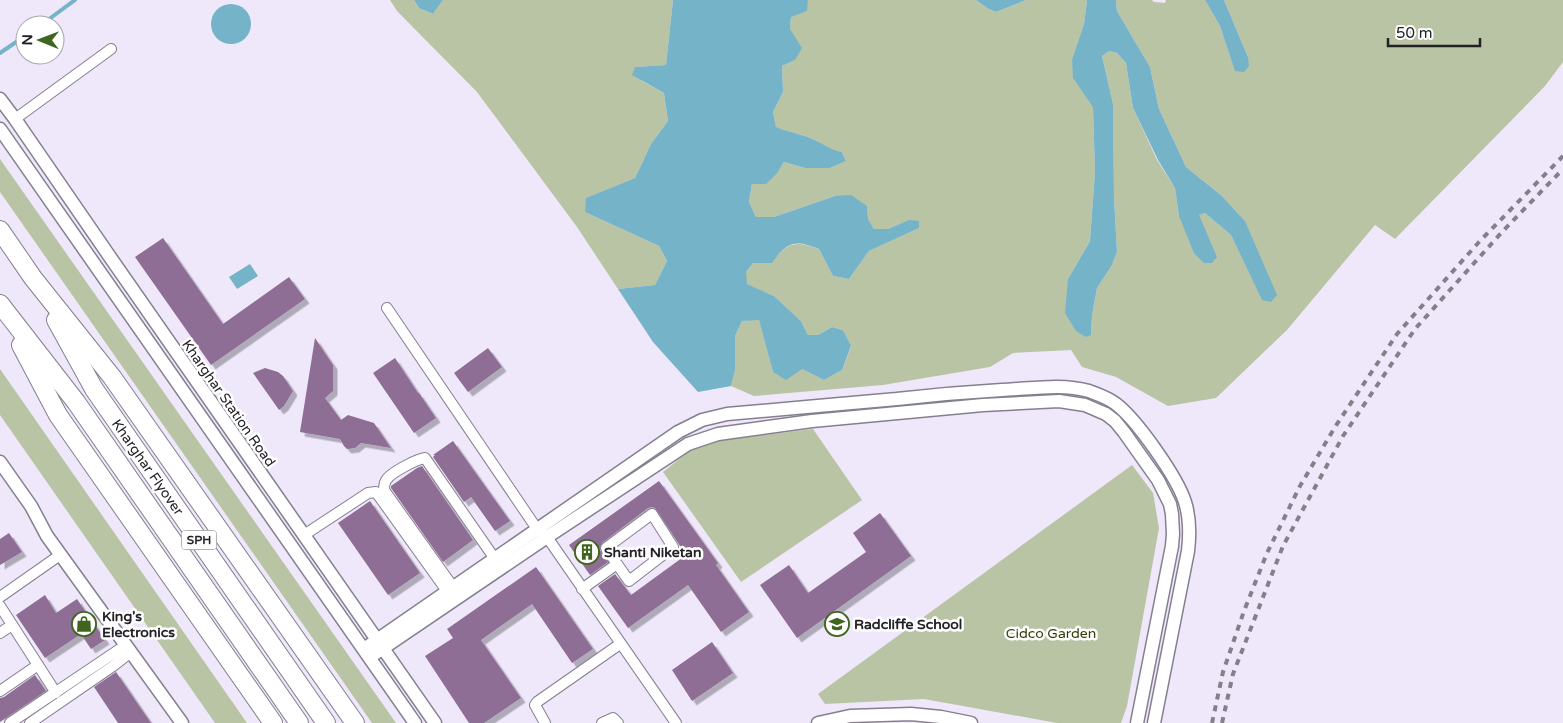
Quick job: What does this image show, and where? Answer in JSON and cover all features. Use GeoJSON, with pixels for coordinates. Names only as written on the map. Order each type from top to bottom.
{"type":"FeatureCollection","features":[{"type":"Feature","properties":{"kind":"highway","name":"SPH"},"geometry":{"type":"LineString","coordinates":[[0,230],[33,278]]}},
{"type":"Feature","properties":{"kind":"highway","name":"Kharghar Flyover"},"geometry":{"type":"LineString","coordinates":[[33,278],[94,389],[326,723]]}},
{"type":"Feature","properties":{"kind":"highway"},"geometry":{"type":"LineString","coordinates":[[33,278],[112,376],[354,723]]}},
{"type":"Feature","properties":{"kind":"highway","name":"Kharghar Flyover"},"geometry":{"type":"LineString","coordinates":[[0,305],[76,402],[299,723]]}},
{"type":"Feature","properties":{"kind":"highway"},"geometry":{"type":"LineString","coordinates":[[0,305],[58,415],[273,723]]}},
{"type":"Feature","properties":{"kind":"street"},"geometry":{"type":"LineString","coordinates":[[15,119],[111,49]]}},
{"type":"Feature","properties":{"kind":"street","name":"Kharghar Station Road"},"geometry":{"type":"LineString","coordinates":[[0,99],[435,723]]}},
{"type":"Feature","properties":{"kind":"street"},"geometry":{"type":"LineString","coordinates":[[0,129],[415,723]]}},
{"type":"Feature","properties":{"kind":"street"},"geometry":{"type":"LineString","coordinates":[[30,173],[44,161]]}},
{"type":"Feature","properties":{"kind":"street"},"geometry":{"type":"LineString","coordinates":[[387,308],[676,723]]}},
{"type":"Feature","properties":{"kind":"street"},"geometry":{"type":"LineString","coordinates":[[367,653],[542,533],[678,432],[696,422],[715,416],[981,391],[1059,387],[1088,391],[1114,402],[1136,424],[1171,474],[1185,502],[1188,514],[1188,551],[1154,723]]}},
{"type":"Feature","properties":{"kind":"street"},"geometry":{"type":"LineString","coordinates":[[195,408],[207,397]]}},
{"type":"Feature","properties":{"kind":"street"},"geometry":{"type":"LineString","coordinates":[[380,644],[450,589],[495,559],[542,533],[688,444],[718,434],[812,421],[983,405],[1059,401],[1085,404],[1106,414],[1124,432],[1158,480],[1168,499],[1172,514],[1172,546],[1138,723]]}},
{"type":"Feature","properties":{"kind":"street"},"geometry":{"type":"LineString","coordinates":[[450,589],[384,490],[386,480],[397,472],[420,458],[425,458],[495,559]]}},
{"type":"Feature","properties":{"kind":"street"},"geometry":{"type":"LineString","coordinates":[[0,462],[31,506],[47,536],[60,555],[182,723]]}},
{"type":"Feature","properties":{"kind":"street"},"geometry":{"type":"LineString","coordinates":[[304,535],[368,493],[376,492],[450,589]]}},
{"type":"Feature","properties":{"kind":"street"},"geometry":{"type":"LineString","coordinates":[[652,514],[673,547],[629,581],[617,564],[606,548],[652,514]]}},
{"type":"Feature","properties":{"kind":"street"},"geometry":{"type":"LineString","coordinates":[[0,598],[60,555]]}},
{"type":"Feature","properties":{"kind":"street"},"geometry":{"type":"LineString","coordinates":[[582,588],[617,564]]}},
{"type":"Feature","properties":{"kind":"street"},"geometry":{"type":"LineString","coordinates":[[0,606],[56,693]]}},
{"type":"Feature","properties":{"kind":"street"},"geometry":{"type":"LineString","coordinates":[[0,633],[12,625]]}},
{"type":"Feature","properties":{"kind":"street"},"geometry":{"type":"LineString","coordinates":[[545,723],[535,705],[620,644]]}},
{"type":"Feature","properties":{"kind":"street"},"geometry":{"type":"LineString","coordinates":[[10,723],[128,649]]}},
{"type":"Feature","properties":{"kind":"street"},"geometry":{"type":"LineString","coordinates":[[30,723],[113,666],[128,649]]}},
{"type":"Feature","properties":{"kind":"street"},"geometry":{"type":"LineString","coordinates":[[0,692],[38,666]]}},
{"type":"Feature","properties":{"kind":"street"},"geometry":{"type":"LineString","coordinates":[[818,723],[850,716],[911,714],[971,723]]}},
{"type":"Feature","properties":{"kind":"street"},"geometry":{"type":"LineString","coordinates":[[602,723],[612,718],[618,723]]}},
{"type":"Feature","properties":{"kind":"green space"},"geometry":{"type":"Polygon","coordinates":[[[390,0],[414,0],[419,8],[433,14],[443,0],[673,0],[666,65],[635,67],[642,81],[664,93],[668,121],[651,144],[635,178],[587,198],[585,212],[659,246],[667,261],[655,285],[618,289],[577,227],[477,92],[397,11],[390,0]]]}},
{"type":"Feature","properties":{"kind":"green space"},"geometry":{"type":"Polygon","coordinates":[[[808,0],[976,0],[996,12],[1026,0],[1087,0],[1084,24],[1072,59],[1086,95],[1093,106],[1095,171],[1090,241],[1068,279],[1091,334],[1097,288],[1112,265],[1117,252],[1114,197],[1113,104],[1102,56],[1109,51],[1117,53],[1126,63],[1133,108],[1157,160],[1175,188],[1179,216],[1205,213],[1231,235],[1262,299],[1245,221],[1222,196],[1186,167],[1159,109],[1150,67],[1117,11],[1116,0],[1152,0],[1165,3],[1166,0],[1205,0],[1220,26],[1235,70],[1248,57],[1224,0],[1563,0],[1563,62],[1545,86],[1395,239],[1375,225],[1287,330],[1216,398],[1168,406],[1116,377],[1082,367],[1071,350],[1013,353],[990,367],[883,385],[754,396],[731,386],[735,369],[735,336],[742,321],[759,319],[773,372],[802,369],[824,380],[842,370],[851,347],[843,330],[832,327],[818,335],[808,335],[801,321],[774,296],[746,284],[746,272],[753,263],[771,263],[787,247],[803,244],[819,249],[833,276],[849,279],[869,251],[919,228],[910,220],[888,229],[874,229],[868,219],[867,206],[835,196],[774,217],[756,217],[749,202],[752,184],[778,172],[784,162],[805,168],[830,168],[846,161],[842,152],[829,148],[806,136],[776,128],[773,112],[783,92],[782,66],[795,60],[790,29],[791,16],[806,11],[808,0]]]}},
{"type":"Feature","properties":{"kind":"green space"},"geometry":{"type":"Polygon","coordinates":[[[0,159],[396,723],[372,723],[0,192],[0,159]]]}},
{"type":"Feature","properties":{"kind":"green space"},"geometry":{"type":"Polygon","coordinates":[[[0,369],[247,723],[215,723],[0,415],[0,369]]]}},
{"type":"Feature","properties":{"kind":"green space"},"geometry":{"type":"Polygon","coordinates":[[[813,429],[862,500],[741,582],[663,472],[693,448],[708,442],[813,429]]]}},
{"type":"Feature","properties":{"kind":"green space","name":"Cidco Garden"},"geometry":{"type":"Polygon","coordinates":[[[1132,465],[1153,493],[1159,528],[1127,706],[1121,723],[1057,723],[924,699],[825,704],[818,694],[1132,465]]]}},
{"type":"Feature","properties":{"kind":"water"},"geometry":{"type":"Polygon","coordinates":[[[414,0],[443,0],[433,14],[419,8],[414,0]]]}},
{"type":"Feature","properties":{"kind":"water"},"geometry":{"type":"Polygon","coordinates":[[[673,0],[808,0],[807,11],[791,17],[790,29],[802,48],[795,60],[782,66],[783,92],[773,112],[776,127],[806,136],[842,152],[846,161],[830,168],[805,168],[784,162],[778,172],[766,184],[752,184],[749,202],[756,217],[774,217],[835,196],[851,195],[867,206],[868,219],[874,229],[888,229],[909,220],[919,221],[919,228],[869,251],[849,279],[833,276],[819,249],[797,243],[782,251],[772,263],[753,263],[746,272],[747,284],[774,296],[801,321],[808,335],[818,335],[832,327],[843,330],[851,346],[842,370],[824,380],[802,369],[786,380],[773,372],[759,320],[742,321],[735,336],[735,370],[731,386],[698,392],[653,342],[618,289],[655,285],[667,261],[659,246],[585,212],[586,198],[635,178],[651,144],[668,121],[664,93],[632,75],[635,67],[666,65],[673,0]]]}},
{"type":"Feature","properties":{"kind":"water"},"geometry":{"type":"Polygon","coordinates":[[[976,0],[1026,0],[996,12],[976,0]]]}},
{"type":"Feature","properties":{"kind":"water"},"geometry":{"type":"Polygon","coordinates":[[[1087,0],[1116,0],[1117,11],[1150,67],[1159,109],[1186,167],[1222,196],[1245,221],[1277,295],[1271,302],[1262,300],[1231,235],[1205,213],[1199,215],[1217,257],[1212,263],[1204,263],[1194,253],[1179,216],[1175,188],[1158,160],[1133,108],[1126,63],[1117,53],[1109,51],[1102,56],[1113,104],[1114,197],[1117,252],[1112,265],[1097,288],[1092,315],[1091,335],[1086,337],[1076,331],[1065,313],[1068,279],[1090,241],[1095,171],[1093,107],[1073,78],[1072,59],[1084,24],[1087,0]]]}},
{"type":"Feature","properties":{"kind":"water"},"geometry":{"type":"Polygon","coordinates":[[[1205,0],[1224,0],[1248,57],[1249,66],[1244,72],[1235,71],[1220,26],[1205,0]]]}},
{"type":"Feature","properties":{"kind":"water"},"geometry":{"type":"Polygon","coordinates":[[[235,4],[242,7],[248,13],[251,24],[250,32],[242,41],[235,44],[227,44],[220,41],[212,32],[211,20],[214,13],[223,5],[235,4]]]}},
{"type":"Feature","properties":{"kind":"water"},"geometry":{"type":"Polygon","coordinates":[[[250,264],[258,276],[237,289],[229,277],[250,264]]]}},
{"type":"Feature","properties":{"kind":"building"},"geometry":{"type":"Polygon","coordinates":[[[163,238],[223,324],[289,277],[305,299],[211,365],[135,257],[163,238]]]}},
{"type":"Feature","properties":{"kind":"building"},"geometry":{"type":"Polygon","coordinates":[[[315,338],[333,365],[333,391],[325,398],[341,420],[348,415],[374,423],[391,448],[361,443],[355,448],[347,449],[340,439],[300,432],[315,338]]]}},
{"type":"Feature","properties":{"kind":"building"},"geometry":{"type":"Polygon","coordinates":[[[488,348],[502,367],[468,392],[454,373],[488,348]]]}},
{"type":"Feature","properties":{"kind":"building"},"geometry":{"type":"Polygon","coordinates":[[[395,358],[436,418],[414,433],[373,373],[395,358]]]}},
{"type":"Feature","properties":{"kind":"building"},"geometry":{"type":"Polygon","coordinates":[[[265,368],[278,372],[283,376],[293,391],[284,406],[279,410],[253,373],[265,368]]]}},
{"type":"Feature","properties":{"kind":"building"},"geometry":{"type":"Polygon","coordinates":[[[453,441],[510,521],[495,531],[471,497],[464,502],[433,457],[435,455],[433,455],[453,441]]]}},
{"type":"Feature","properties":{"kind":"building"},"geometry":{"type":"Polygon","coordinates":[[[422,466],[473,540],[443,562],[391,488],[391,486],[422,466]]]}},
{"type":"Feature","properties":{"kind":"building","name":"Shanti Niketan"},"geometry":{"type":"Polygon","coordinates":[[[659,481],[718,563],[716,565],[749,612],[721,632],[688,585],[628,628],[598,586],[615,574],[631,595],[686,555],[655,508],[648,508],[602,543],[599,549],[608,562],[590,575],[569,545],[659,481]]]}},
{"type":"Feature","properties":{"kind":"building"},"geometry":{"type":"Polygon","coordinates":[[[370,501],[420,573],[388,595],[338,523],[370,501]]]}},
{"type":"Feature","properties":{"kind":"building"},"geometry":{"type":"Polygon","coordinates":[[[880,513],[911,556],[797,638],[760,585],[789,565],[808,593],[866,552],[853,533],[880,513]]]}},
{"type":"Feature","properties":{"kind":"building"},"geometry":{"type":"Polygon","coordinates":[[[9,533],[22,552],[0,565],[0,539],[9,533]]]}},
{"type":"Feature","properties":{"kind":"building"},"geometry":{"type":"Polygon","coordinates":[[[536,567],[593,649],[572,663],[532,604],[481,640],[521,698],[484,723],[469,723],[425,656],[453,638],[447,629],[536,567]]]}},
{"type":"Feature","properties":{"kind":"building"},"geometry":{"type":"Polygon","coordinates":[[[45,595],[56,613],[77,599],[105,640],[91,649],[81,634],[45,658],[16,615],[45,595]]]}},
{"type":"Feature","properties":{"kind":"building"},"geometry":{"type":"Polygon","coordinates":[[[712,642],[733,673],[692,701],[672,670],[712,642]]]}},
{"type":"Feature","properties":{"kind":"building"},"geometry":{"type":"Polygon","coordinates":[[[116,672],[151,723],[118,723],[94,687],[116,672]]]}},
{"type":"Feature","properties":{"kind":"building"},"geometry":{"type":"Polygon","coordinates":[[[35,675],[46,691],[0,722],[0,698],[35,675]]]}},
{"type":"Feature","properties":{"kind":"waterway"},"geometry":{"type":"LineString","coordinates":[[55,15],[75,0]]}},
{"type":"Feature","properties":{"kind":"waterway"},"geometry":{"type":"LineString","coordinates":[[0,53],[15,43]]}},
{"type":"Feature","properties":{"kind":"railway"},"geometry":{"type":"LineString","coordinates":[[1212,723],[1223,672],[1267,553],[1300,486],[1335,427],[1397,334],[1479,242],[1563,156]]}},
{"type":"Feature","properties":{"kind":"railway"},"geometry":{"type":"LineString","coordinates":[[1222,723],[1233,674],[1283,546],[1343,436],[1415,329],[1502,232],[1563,169]]}},
{"type":"Feature","properties":{"kind":"place","name":"Shanti Niketan"},"geometry":{"type":"Point","coordinates":[587,552]}},
{"type":"Feature","properties":{"kind":"place","name":"King's Electronics"},"geometry":{"type":"Point","coordinates":[84,624]}},
{"type":"Feature","properties":{"kind":"place","name":"Radcliffe School"},"geometry":{"type":"Point","coordinates":[837,624]}}]}
